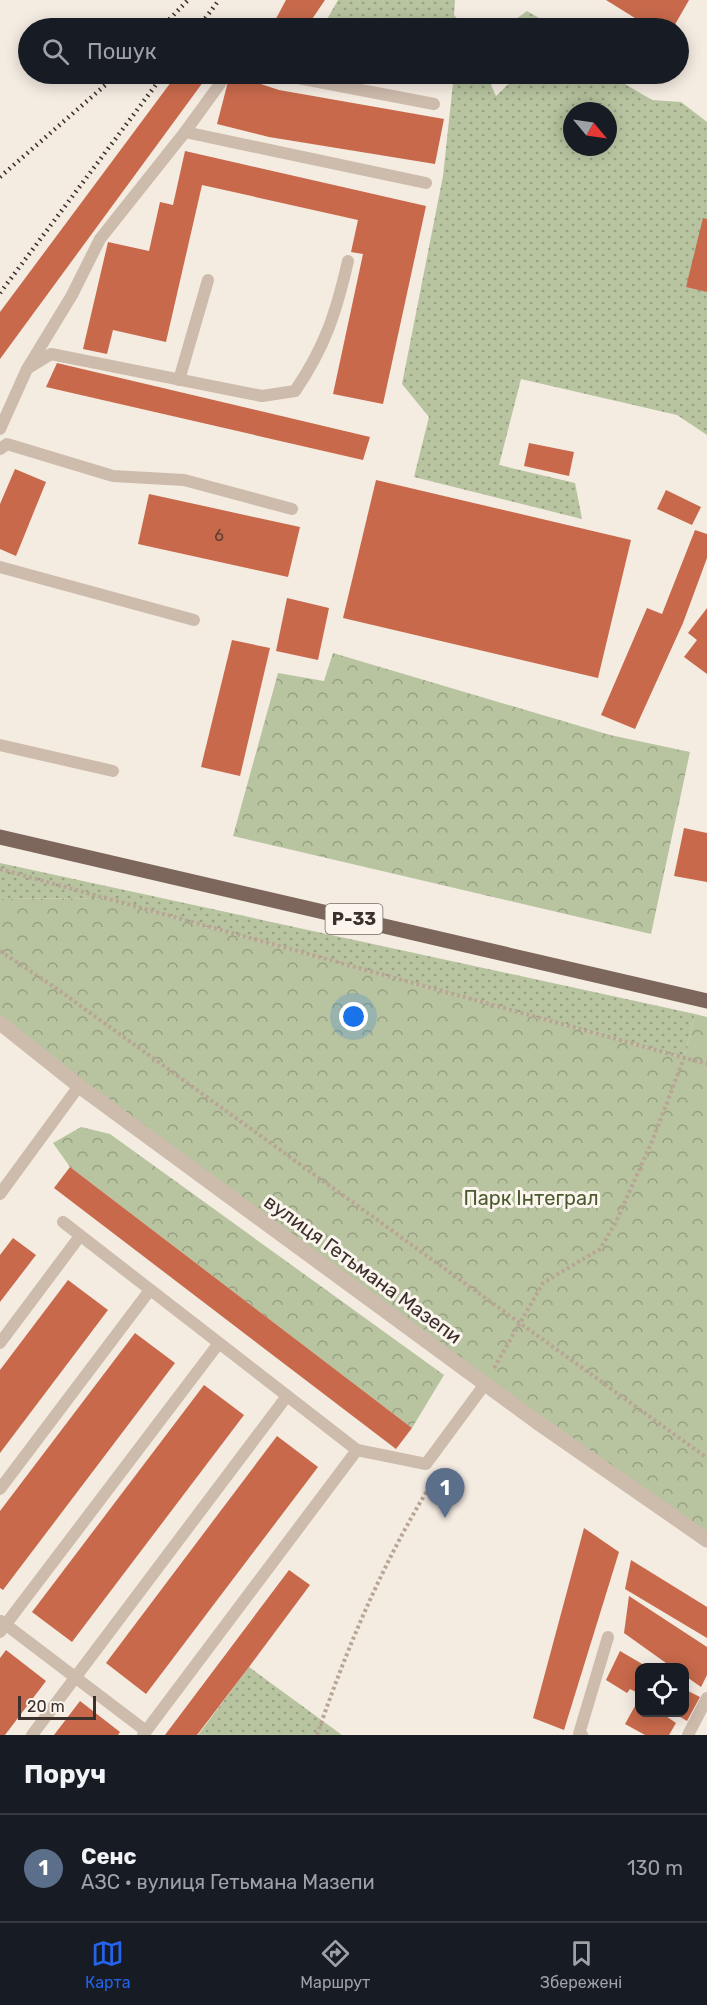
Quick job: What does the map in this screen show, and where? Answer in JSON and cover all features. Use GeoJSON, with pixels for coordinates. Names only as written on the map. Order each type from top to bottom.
{"type":"FeatureCollection","features":[{"type":"Feature","properties":{"kind":"main road","name":"Р-33"},"geometry":{"type":"LineString","coordinates":[[0,837],[707,1001]]}},
{"type":"Feature","properties":{"kind":"street","name":"вулиця Гетьмана Мазепи"},"geometry":{"type":"LineString","coordinates":[[0,1023],[80,1086],[485,1384],[707,1540]]}},
{"type":"Feature","properties":{"kind":"lane"},"geometry":{"type":"LineString","coordinates":[[0,429],[27,369],[72,295],[100,239],[221,84]]}},
{"type":"Feature","properties":{"kind":"lane"},"geometry":{"type":"LineString","coordinates":[[329,84],[434,104]]}},
{"type":"Feature","properties":{"kind":"lane"},"geometry":{"type":"LineString","coordinates":[[185,132],[426,183]]}},
{"type":"Feature","properties":{"kind":"lane"},"geometry":{"type":"LineString","coordinates":[[27,369],[51,354],[262,396],[295,391],[316,359],[337,312],[348,261]]}},
{"type":"Feature","properties":{"kind":"lane"},"geometry":{"type":"LineString","coordinates":[[179,380],[208,280]]}},
{"type":"Feature","properties":{"kind":"lane"},"geometry":{"type":"LineString","coordinates":[[0,449],[7,444],[113,476],[184,480],[292,509]]}},
{"type":"Feature","properties":{"kind":"lane"},"geometry":{"type":"LineString","coordinates":[[0,567],[194,620]]}},
{"type":"Feature","properties":{"kind":"lane"},"geometry":{"type":"LineString","coordinates":[[0,745],[113,771]]}},
{"type":"Feature","properties":{"kind":"lane"},"geometry":{"type":"LineString","coordinates":[[0,1194],[80,1086]]}},
{"type":"Feature","properties":{"kind":"lane"},"geometry":{"type":"LineString","coordinates":[[63,1222],[357,1450],[426,1464],[485,1384]]}},
{"type":"Feature","properties":{"kind":"lane"},"geometry":{"type":"LineString","coordinates":[[0,1343],[80,1236]]}},
{"type":"Feature","properties":{"kind":"lane"},"geometry":{"type":"LineString","coordinates":[[0,1489],[150,1290]]}},
{"type":"Feature","properties":{"kind":"lane"},"geometry":{"type":"LineString","coordinates":[[219,1343],[2,1626],[75,1678],[144,1733],[357,1450]]}},
{"type":"Feature","properties":{"kind":"lane"},"geometry":{"type":"LineString","coordinates":[[32,1735],[287,1396]]}},
{"type":"Feature","properties":{"kind":"lane"},"geometry":{"type":"LineString","coordinates":[[582,1735],[579,1734],[608,1637]]}},
{"type":"Feature","properties":{"kind":"lane"},"geometry":{"type":"LineString","coordinates":[[688,1735],[707,1698]]}},
{"type":"Feature","properties":{"kind":"path"},"geometry":{"type":"LineString","coordinates":[[0,869],[707,1064]]}},
{"type":"Feature","properties":{"kind":"path"},"geometry":{"type":"LineString","coordinates":[[0,951],[53,986],[707,1458]]}},
{"type":"Feature","properties":{"kind":"path"},"geometry":{"type":"LineString","coordinates":[[485,1384],[518,1322],[543,1283],[600,1249],[616,1222],[653,1139],[684,1058]]}},
{"type":"Feature","properties":{"kind":"path"},"geometry":{"type":"LineString","coordinates":[[317,1735],[347,1650],[365,1609],[398,1537],[434,1478]]}},
{"type":"Feature","properties":{"kind":"green space"},"geometry":{"type":"Polygon","coordinates":[[[338,0],[455,0],[454,15],[457,18],[328,18],[338,0]]]}},
{"type":"Feature","properties":{"kind":"green space"},"geometry":{"type":"Polygon","coordinates":[[[527,11],[539,18],[518,18],[527,11]]]}},
{"type":"Feature","properties":{"kind":"green space"},"geometry":{"type":"Polygon","coordinates":[[[453,84],[492,84],[496,96],[509,84],[625,84],[652,100],[681,102],[707,122],[707,435],[677,415],[521,379],[499,465],[575,483],[582,519],[414,477],[429,417],[402,384],[443,176],[453,84]]]}},
{"type":"Feature","properties":{"kind":"green space"},"geometry":{"type":"Polygon","coordinates":[[[333,653],[610,735],[690,752],[651,934],[233,836],[278,673],[324,681],[333,653]]]}},
{"type":"Feature","properties":{"kind":"green space"},"geometry":{"type":"Polygon","coordinates":[[[0,863],[695,1014],[684,1058],[101,898],[0,899],[0,863]]]}},
{"type":"Feature","properties":{"kind":"green space","name":"Парк Інтеграл"},"geometry":{"type":"Polygon","coordinates":[[[101,898],[684,1058],[695,1014],[707,1017],[707,1537],[485,1384],[0,1019],[0,899],[101,898]]]}},
{"type":"Feature","properties":{"kind":"green space"},"geometry":{"type":"Polygon","coordinates":[[[81,1127],[110,1134],[444,1375],[412,1428],[70,1167],[53,1143],[81,1127]]]}},
{"type":"Feature","properties":{"kind":"green space"},"geometry":{"type":"Polygon","coordinates":[[[249,1667],[342,1735],[198,1735],[249,1667]]]}},
{"type":"Feature","properties":{"kind":"building"},"geometry":{"type":"Polygon","coordinates":[[[286,0],[325,0],[313,18],[276,18],[286,0]]]}},
{"type":"Feature","properties":{"kind":"building"},"geometry":{"type":"Polygon","coordinates":[[[606,0],[689,0],[679,18],[635,18],[606,0]]]}},
{"type":"Feature","properties":{"kind":"building"},"geometry":{"type":"Polygon","coordinates":[[[170,84],[202,84],[0,359],[0,312],[170,84]]]}},
{"type":"Feature","properties":{"kind":"building"},"geometry":{"type":"Polygon","coordinates":[[[227,84],[261,84],[279,90],[444,119],[435,164],[269,137],[217,124],[227,84]]]}},
{"type":"Feature","properties":{"kind":"building"},"geometry":{"type":"Polygon","coordinates":[[[185,151],[426,206],[383,404],[333,394],[363,254],[351,252],[358,220],[202,185],[166,342],[113,330],[107,354],[83,349],[108,242],[149,251],[160,202],[173,205],[185,151]]]}},
{"type":"Feature","properties":{"kind":"building"},"geometry":{"type":"Polygon","coordinates":[[[703,218],[707,219],[707,292],[686,287],[703,218]]]}},
{"type":"Feature","properties":{"kind":"building"},"geometry":{"type":"Polygon","coordinates":[[[57,363],[370,437],[363,460],[46,387],[57,363]]]}},
{"type":"Feature","properties":{"kind":"building"},"geometry":{"type":"Polygon","coordinates":[[[529,443],[574,452],[569,476],[524,466],[529,443]]]}},
{"type":"Feature","properties":{"kind":"building"},"geometry":{"type":"Polygon","coordinates":[[[15,469],[46,482],[16,556],[0,549],[0,504],[15,469]]]}},
{"type":"Feature","properties":{"kind":"building"},"geometry":{"type":"Polygon","coordinates":[[[376,480],[631,540],[598,678],[343,618],[376,480]]]}},
{"type":"Feature","properties":{"kind":"building"},"geometry":{"type":"Polygon","coordinates":[[[666,490],[701,507],[692,525],[657,509],[666,490]]]}},
{"type":"Feature","properties":{"kind":"building"},"geometry":{"type":"Polygon","coordinates":[[[149,494],[300,527],[288,577],[138,544],[149,494]]]}},
{"type":"Feature","properties":{"kind":"building"},"geometry":{"type":"Polygon","coordinates":[[[695,530],[707,534],[707,558],[683,623],[635,729],[601,715],[647,608],[662,614],[695,530]]]}},
{"type":"Feature","properties":{"kind":"building"},"geometry":{"type":"Polygon","coordinates":[[[287,598],[329,608],[318,660],[276,651],[287,598]]]}},
{"type":"Feature","properties":{"kind":"building"},"geometry":{"type":"Polygon","coordinates":[[[707,608],[707,674],[684,657],[697,640],[688,633],[707,608]]]}},
{"type":"Feature","properties":{"kind":"building"},"geometry":{"type":"Polygon","coordinates":[[[232,640],[270,648],[240,776],[201,767],[232,640]]]}},
{"type":"Feature","properties":{"kind":"building"},"geometry":{"type":"Polygon","coordinates":[[[684,828],[707,833],[707,882],[674,876],[684,828]]]}},
{"type":"Feature","properties":{"kind":"building"},"geometry":{"type":"Polygon","coordinates":[[[70,1167],[412,1428],[396,1449],[54,1188],[70,1167]]]}},
{"type":"Feature","properties":{"kind":"building"},"geometry":{"type":"Polygon","coordinates":[[[13,1238],[36,1255],[0,1302],[0,1255],[13,1238]]]}},
{"type":"Feature","properties":{"kind":"building"},"geometry":{"type":"Polygon","coordinates":[[[68,1280],[108,1310],[0,1453],[0,1370],[68,1280]]]}},
{"type":"Feature","properties":{"kind":"building"},"geometry":{"type":"Polygon","coordinates":[[[135,1333],[175,1363],[3,1590],[0,1588],[0,1511],[135,1333]]]}},
{"type":"Feature","properties":{"kind":"building"},"geometry":{"type":"Polygon","coordinates":[[[204,1385],[244,1415],[72,1642],[32,1612],[204,1385]]]}},
{"type":"Feature","properties":{"kind":"building"},"geometry":{"type":"Polygon","coordinates":[[[277,1436],[318,1467],[146,1694],[106,1663],[277,1436]]]}},
{"type":"Feature","properties":{"kind":"building"},"geometry":{"type":"Polygon","coordinates":[[[584,1528],[619,1552],[564,1730],[533,1718],[584,1528]]]}},
{"type":"Feature","properties":{"kind":"building"},"geometry":{"type":"Polygon","coordinates":[[[631,1560],[707,1607],[707,1638],[625,1589],[631,1560]]]}},
{"type":"Feature","properties":{"kind":"building"},"geometry":{"type":"Polygon","coordinates":[[[289,1570],[310,1585],[249,1667],[197,1735],[165,1735],[289,1570]]]}},
{"type":"Feature","properties":{"kind":"building"},"geometry":{"type":"Polygon","coordinates":[[[629,1596],[707,1647],[707,1675],[701,1687],[689,1679],[689,1663],[666,1663],[624,1633],[629,1596]]]}},
{"type":"Feature","properties":{"kind":"building"},"geometry":{"type":"Polygon","coordinates":[[[6,1650],[46,1681],[5,1735],[0,1735],[0,1658],[6,1650]]]}},
{"type":"Feature","properties":{"kind":"building"},"geometry":{"type":"Polygon","coordinates":[[[620,1651],[641,1663],[635,1663],[635,1692],[630,1689],[627,1693],[606,1680],[620,1651]]]}},
{"type":"Feature","properties":{"kind":"building"},"geometry":{"type":"Polygon","coordinates":[[[689,1692],[700,1697],[687,1721],[680,1717],[689,1717],[689,1692]]]}},
{"type":"Feature","properties":{"kind":"building"},"geometry":{"type":"Polygon","coordinates":[[[80,1701],[120,1732],[118,1735],[54,1735],[80,1701]]]}},
{"type":"Feature","properties":{"kind":"building"},"geometry":{"type":"Polygon","coordinates":[[[635,1706],[635,1717],[667,1717],[676,1723],[669,1735],[645,1735],[625,1724],[635,1706]]]}},
{"type":"Feature","properties":{"kind":"railway"},"geometry":{"type":"LineString","coordinates":[[171,18],[188,0]]}},
{"type":"Feature","properties":{"kind":"railway"},"geometry":{"type":"LineString","coordinates":[[206,18],[219,0]]}},
{"type":"Feature","properties":{"kind":"railway"},"geometry":{"type":"LineString","coordinates":[[0,177],[107,84]]}},
{"type":"Feature","properties":{"kind":"railway"},"geometry":{"type":"LineString","coordinates":[[0,293],[157,84]]}},
{"type":"Feature","properties":{"kind":"place","name":"Сенс"},"geometry":{"type":"Point","coordinates":[445,1518]}}]}
